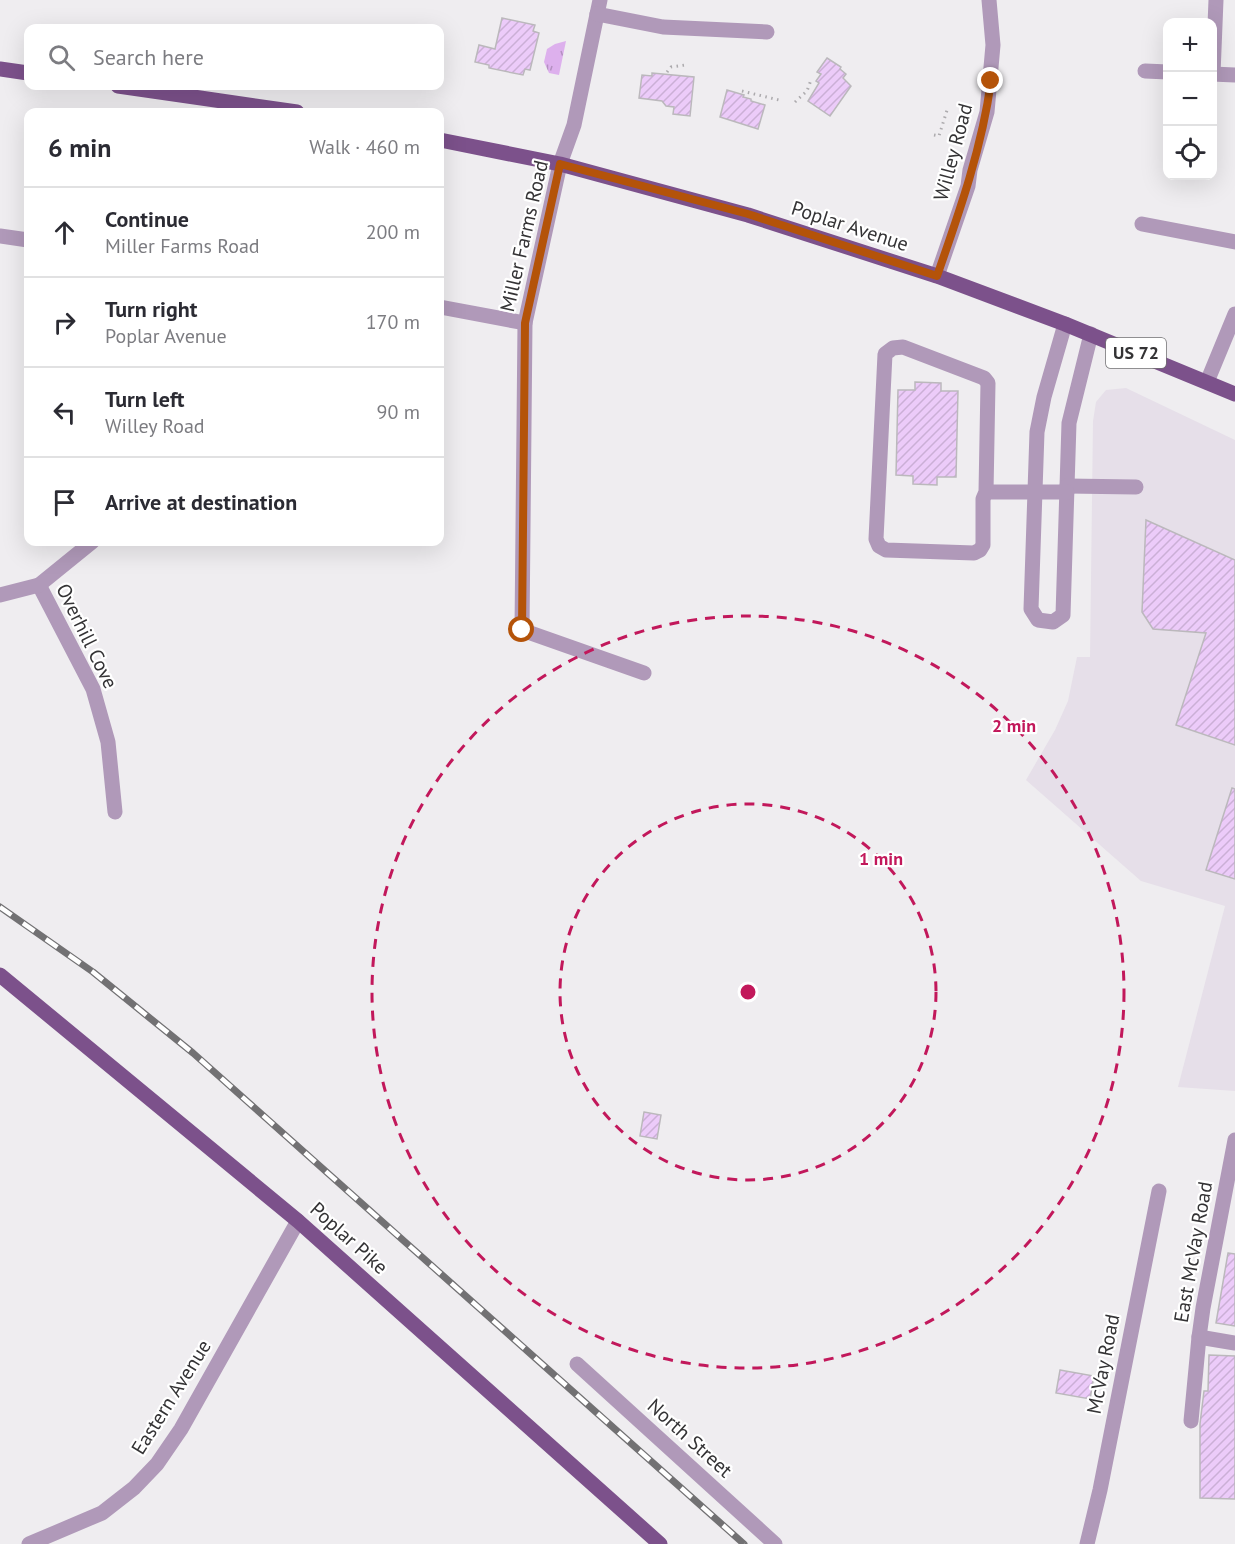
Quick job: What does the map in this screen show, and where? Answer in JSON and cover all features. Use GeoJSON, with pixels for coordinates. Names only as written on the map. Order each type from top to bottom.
{"type":"FeatureCollection","features":[{"type":"Feature","properties":{"kind":"main road"},"geometry":{"type":"LineString","coordinates":[[0,69],[24,72]]}},
{"type":"Feature","properties":{"kind":"main road"},"geometry":{"type":"LineString","coordinates":[[146,90],[269,108]]}},
{"type":"Feature","properties":{"kind":"main road","name":"Poplar Avenue"},"geometry":{"type":"LineString","coordinates":[[444,141],[560,164],[748,214],[937,276],[1091,334],[1235,394]]}},
{"type":"Feature","properties":{"kind":"main road","name":"Poplar Pike"},"geometry":{"type":"LineString","coordinates":[[0,975],[298,1221],[660,1544]]}},
{"type":"Feature","properties":{"kind":"street","name":"Willey Road"},"geometry":{"type":"LineString","coordinates":[[937,276],[968,186],[987,112],[993,45],[989,0]]}},
{"type":"Feature","properties":{"kind":"street"},"geometry":{"type":"LineString","coordinates":[[1213,72],[1216,0]]}},
{"type":"Feature","properties":{"kind":"street"},"geometry":{"type":"LineString","coordinates":[[598,7],[663,27],[767,32]]}},
{"type":"Feature","properties":{"kind":"street","name":"Miller Farms Road"},"geometry":{"type":"LineString","coordinates":[[598,7],[574,124],[560,164],[525,323],[522,630],[644,673]]}},
{"type":"Feature","properties":{"kind":"street"},"geometry":{"type":"LineString","coordinates":[[1145,71],[1163,72]]}},
{"type":"Feature","properties":{"kind":"street"},"geometry":{"type":"LineString","coordinates":[[1217,74],[1235,75]]}},
{"type":"Feature","properties":{"kind":"street"},"geometry":{"type":"LineString","coordinates":[[1142,224],[1235,242]]}},
{"type":"Feature","properties":{"kind":"street"},"geometry":{"type":"LineString","coordinates":[[0,236],[24,239]]}},
{"type":"Feature","properties":{"kind":"street"},"geometry":{"type":"LineString","coordinates":[[444,308],[525,323]]}},
{"type":"Feature","properties":{"kind":"street"},"geometry":{"type":"LineString","coordinates":[[1207,382],[1235,314]]}},
{"type":"Feature","properties":{"kind":"street"},"geometry":{"type":"LineString","coordinates":[[1065,324],[1037,432],[1031,609],[1038,620],[1053,622],[1063,615],[1069,423],[1091,334]]}},
{"type":"Feature","properties":{"kind":"street"},"geometry":{"type":"LineString","coordinates":[[903,347],[984,378],[988,383],[986,492],[983,499],[983,545],[980,550],[974,552],[886,550],[879,546],[876,539],[885,354],[893,348],[903,347]]}},
{"type":"Feature","properties":{"kind":"street"},"geometry":{"type":"LineString","coordinates":[[986,492],[1136,487]]}},
{"type":"Feature","properties":{"kind":"street"},"geometry":{"type":"LineString","coordinates":[[0,595],[39,585],[87,546]]}},
{"type":"Feature","properties":{"kind":"street","name":"Overhill Cove"},"geometry":{"type":"LineString","coordinates":[[39,585],[93,689],[108,742],[115,812]]}},
{"type":"Feature","properties":{"kind":"street","name":"East McVay Road"},"geometry":{"type":"LineString","coordinates":[[1235,1140],[1228,1206],[1203,1308],[1199,1337],[1235,1342]]}},
{"type":"Feature","properties":{"kind":"street","name":"McVay Road"},"geometry":{"type":"LineString","coordinates":[[1087,1544],[1100,1490],[1159,1191]]}},
{"type":"Feature","properties":{"kind":"street","name":"Eastern Avenue"},"geometry":{"type":"LineString","coordinates":[[29,1544],[102,1513],[134,1488],[157,1464],[180,1429],[298,1221]]}},
{"type":"Feature","properties":{"kind":"street"},"geometry":{"type":"LineString","coordinates":[[1191,1421],[1199,1337]]}},
{"type":"Feature","properties":{"kind":"street","name":"North Street"},"geometry":{"type":"LineString","coordinates":[[577,1364],[775,1544]]}},
{"type":"Feature","properties":{"kind":"path"},"geometry":{"type":"LineString","coordinates":[[667,72],[671,67],[685,65]]}},
{"type":"Feature","properties":{"kind":"path"},"geometry":{"type":"LineString","coordinates":[[795,102],[807,91],[811,80]]}},
{"type":"Feature","properties":{"kind":"path"},"geometry":{"type":"LineString","coordinates":[[742,91],[779,100]]}},
{"type":"Feature","properties":{"kind":"path"},"geometry":{"type":"LineString","coordinates":[[934,135],[939,136],[948,107]]}},
{"type":"Feature","properties":{"kind":"shaded area"},"geometry":{"type":"Polygon","coordinates":[[[1126,388],[1235,440],[1235,1091],[1178,1087],[1225,906],[1141,881],[1026,780],[1055,730],[1068,701],[1077,657],[1090,657],[1093,421],[1096,402],[1106,390],[1126,388]]]}},
{"type":"Feature","properties":{"kind":"green space"},"geometry":{"type":"Polygon","coordinates":[[[566,41],[559,75],[549,73],[544,62],[547,49],[566,41]]]}},
{"type":"Feature","properties":{"kind":"building"},"geometry":{"type":"Polygon","coordinates":[[[502,18],[535,25],[533,31],[539,33],[530,70],[525,69],[523,75],[489,68],[489,65],[475,62],[479,45],[495,49],[502,18]]]}},
{"type":"Feature","properties":{"kind":"building"},"geometry":{"type":"Polygon","coordinates":[[[827,58],[841,67],[840,69],[846,74],[843,78],[851,86],[830,116],[808,101],[819,83],[816,81],[821,74],[817,72],[827,58]]]}},
{"type":"Feature","properties":{"kind":"building"},"geometry":{"type":"Polygon","coordinates":[[[652,73],[694,77],[690,116],[673,114],[674,107],[666,106],[662,101],[639,98],[642,75],[652,76],[652,73]]]}},
{"type":"Feature","properties":{"kind":"building"},"geometry":{"type":"Polygon","coordinates":[[[727,90],[765,105],[758,129],[720,117],[727,90]]]}},
{"type":"Feature","properties":{"kind":"building"},"geometry":{"type":"Polygon","coordinates":[[[915,382],[941,383],[941,391],[958,391],[956,477],[937,477],[937,485],[913,484],[913,476],[896,475],[898,390],[915,390],[915,382]]]}},
{"type":"Feature","properties":{"kind":"building"},"geometry":{"type":"Polygon","coordinates":[[[1146,520],[1235,560],[1235,745],[1176,725],[1206,633],[1153,629],[1142,612],[1146,520]]]}},
{"type":"Feature","properties":{"kind":"building"},"geometry":{"type":"Polygon","coordinates":[[[1232,788],[1235,789],[1235,879],[1206,870],[1232,788]]]}},
{"type":"Feature","properties":{"kind":"building"},"geometry":{"type":"Polygon","coordinates":[[[644,1112],[661,1115],[657,1139],[640,1136],[644,1112]]]}},
{"type":"Feature","properties":{"kind":"building"},"geometry":{"type":"Polygon","coordinates":[[[1228,1253],[1235,1254],[1235,1326],[1216,1323],[1228,1253]]]}},
{"type":"Feature","properties":{"kind":"building"},"geometry":{"type":"Polygon","coordinates":[[[1209,1355],[1235,1356],[1235,1499],[1200,1498],[1200,1424],[1204,1391],[1208,1391],[1209,1355]]]}},
{"type":"Feature","properties":{"kind":"building"},"geometry":{"type":"Polygon","coordinates":[[[1060,1370],[1094,1376],[1090,1399],[1056,1393],[1060,1370]]]}},
{"type":"Feature","properties":{"kind":"railway"},"geometry":{"type":"LineString","coordinates":[[0,907],[93,972],[193,1053],[744,1544]]}},
{"type":"Feature","properties":{"kind":"route"},"geometry":{"type":"LineString","coordinates":[[522,630],[525,323],[560,164],[748,214],[937,276],[968,186],[970,170],[987,112],[991,81]]}}]}
